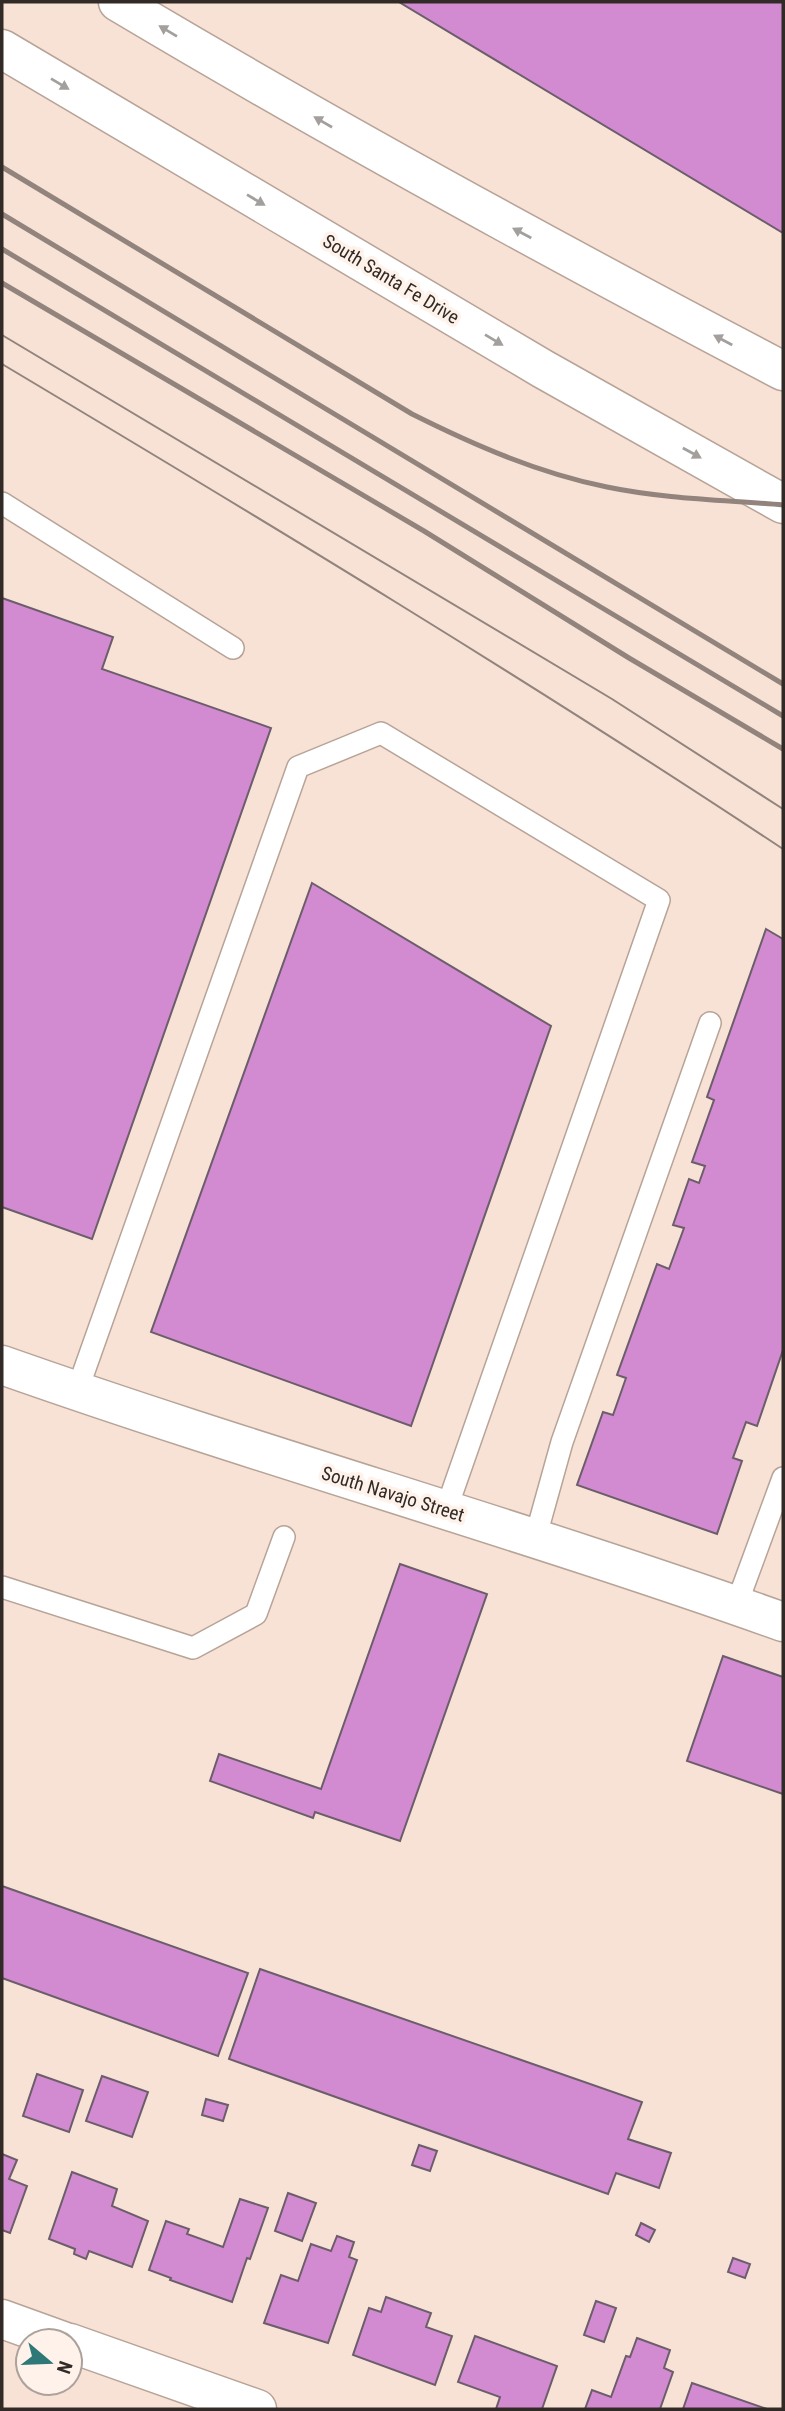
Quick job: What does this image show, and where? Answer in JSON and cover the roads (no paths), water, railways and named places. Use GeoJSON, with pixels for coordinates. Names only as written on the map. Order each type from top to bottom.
{"type":"FeatureCollection","features":[{"type":"Feature","properties":{"kind":"main road"},"geometry":{"type":"LineString","coordinates":[[118,2],[501,222],[783,371]]}},
{"type":"Feature","properties":{"kind":"main road","name":"South Santa Fe Drive"},"geometry":{"type":"LineString","coordinates":[[2,49],[543,369],[783,504]]}},
{"type":"Feature","properties":{"kind":"main road","name":"South Navajo Street"},"geometry":{"type":"LineString","coordinates":[[4,1373],[77,1391],[783,1622]]}},
{"type":"Feature","properties":{"kind":"main road"},"geometry":{"type":"LineString","coordinates":[[2,2319],[24,2327]]}},
{"type":"Feature","properties":{"kind":"main road"},"geometry":{"type":"LineString","coordinates":[[84,2348],[257,2409]]}},
{"type":"Feature","properties":{"kind":"lane"},"geometry":{"type":"LineString","coordinates":[[2,503],[233,648]]}},
{"type":"Feature","properties":{"kind":"lane"},"geometry":{"type":"LineString","coordinates":[[77,1391],[298,767],[381,733],[659,900],[446,1510]]}},
{"type":"Feature","properties":{"kind":"lane"},"geometry":{"type":"LineString","coordinates":[[535,1539],[562,1441],[710,1023]]}},
{"type":"Feature","properties":{"kind":"lane"},"geometry":{"type":"LineString","coordinates":[[736,1606],[783,1478]]}},
{"type":"Feature","properties":{"kind":"lane"},"geometry":{"type":"LineString","coordinates":[[2,1587],[193,1648],[256,1614],[284,1536]]}},
{"type":"Feature","properties":{"kind":"tram line"},"geometry":{"type":"LineString","coordinates":[[2,335],[612,699],[783,809]]}},
{"type":"Feature","properties":{"kind":"tram line"},"geometry":{"type":"LineString","coordinates":[[2,364],[396,602],[783,849]]}},
{"type":"Feature","properties":{"kind":"railway"},"geometry":{"type":"LineString","coordinates":[[2,167],[412,414],[459,437],[531,466],[607,487],[673,497],[783,505]]}},
{"type":"Feature","properties":{"kind":"railway"},"geometry":{"type":"LineString","coordinates":[[2,214],[783,684]]}},
{"type":"Feature","properties":{"kind":"railway"},"geometry":{"type":"LineString","coordinates":[[2,249],[783,716]]}},
{"type":"Feature","properties":{"kind":"railway"},"geometry":{"type":"LineString","coordinates":[[2,283],[424,531],[629,658],[783,749]]}}]}
